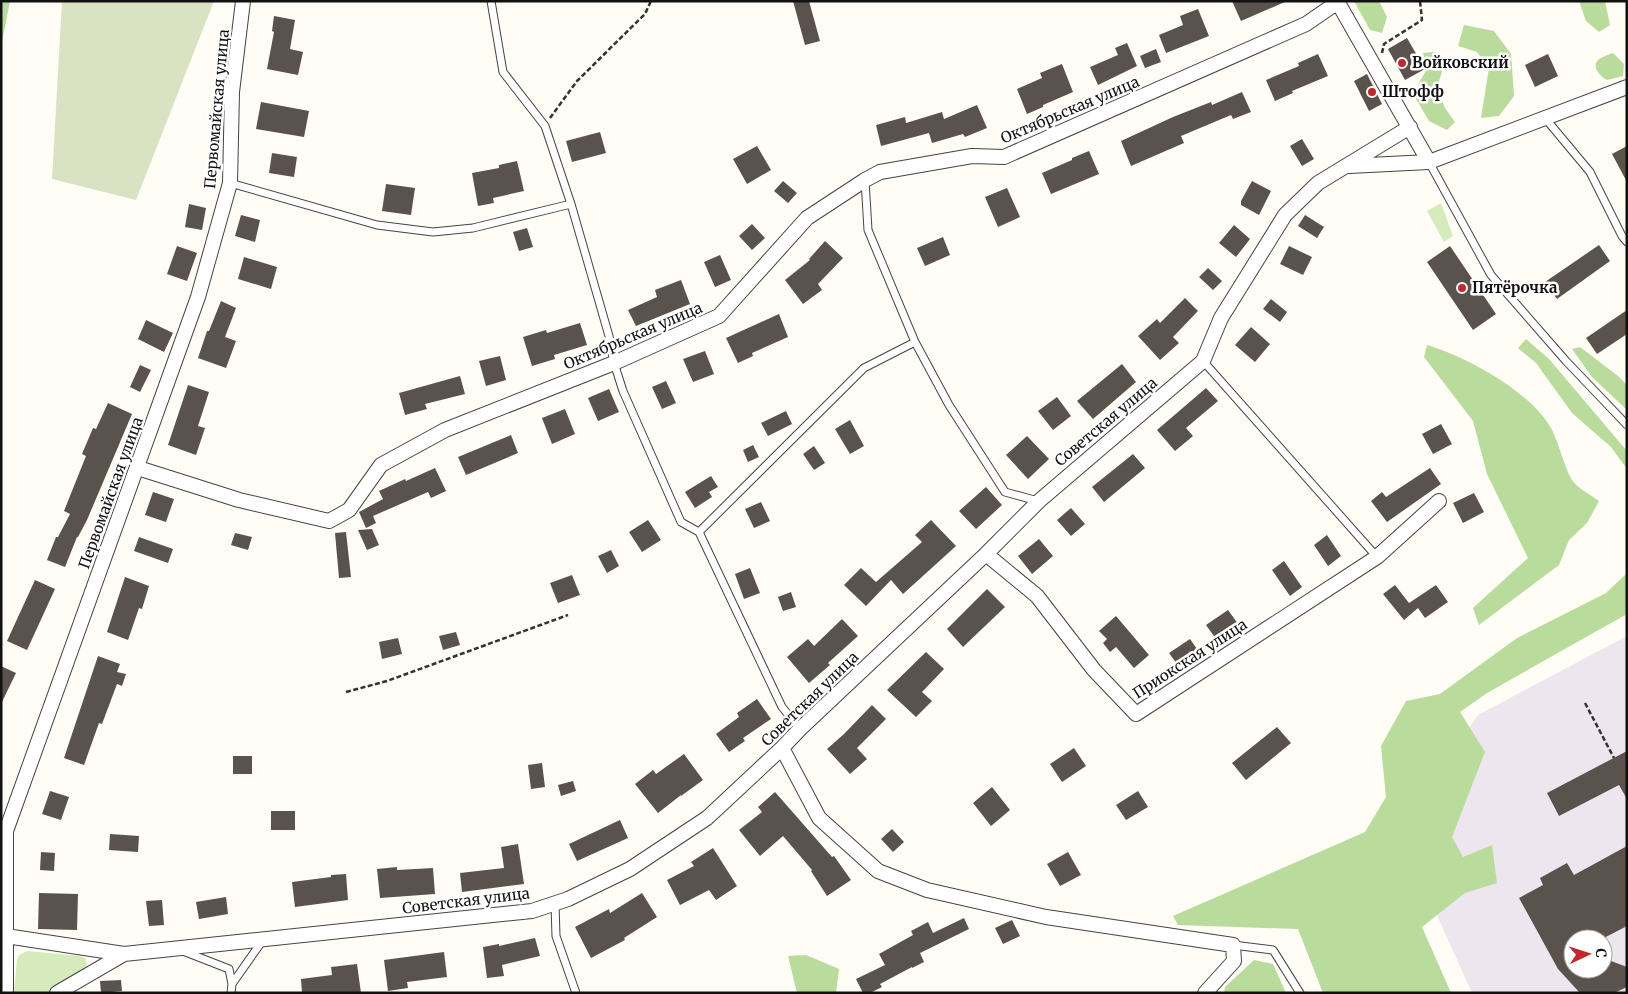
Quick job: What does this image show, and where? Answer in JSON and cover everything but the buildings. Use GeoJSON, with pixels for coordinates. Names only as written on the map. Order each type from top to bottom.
{"type":"FeatureCollection","features":[{"type":"Feature","properties":{"kind":"street","name":"Первомайская улица"},"geometry":{"type":"LineString","coordinates":[[6,993],[6,831],[198,297],[230,183],[232,92],[243,1]]}},
{"type":"Feature","properties":{"kind":"street"},"geometry":{"type":"LineString","coordinates":[[1338,2],[1429,162]]}},
{"type":"Feature","properties":{"kind":"street","name":"Октябрьская улица"},"geometry":{"type":"LineString","coordinates":[[138,468],[238,500],[329,522],[349,510],[381,466],[445,430],[614,363],[719,316],[807,218],[880,172],[972,156],[1004,157],[1306,24],[1338,2]]}},
{"type":"Feature","properties":{"kind":"street","name":"Советская улица"},"geometry":{"type":"LineString","coordinates":[[1347,166],[1429,162],[1627,87]]}},
{"type":"Feature","properties":{"kind":"street","name":"Советская улица"},"geometry":{"type":"LineString","coordinates":[[6,936],[124,954],[532,911],[555,904],[630,869],[706,818],[986,554],[1039,501],[1203,361],[1221,318],[1285,215],[1318,183],[1410,127]]}},
{"type":"Feature","properties":{"kind":"street","name":"Приокская улица"},"geometry":{"type":"LineString","coordinates":[[986,554],[1036,596],[1094,670],[1136,714],[1377,557],[1439,501]]}},
{"type":"Feature","properties":{"kind":"street"},"geometry":{"type":"LineString","coordinates":[[782,748],[819,818],[878,871],[927,890],[1046,917],[1232,944],[1234,961],[1205,993]]}},
{"type":"Feature","properties":{"kind":"street","name":"Советская улица"},"geometry":{"type":"LineString","coordinates":[[57,993],[124,954]]}},
{"type":"Feature","properties":{"kind":"lane"},"geometry":{"type":"LineString","coordinates":[[491,1],[503,72],[544,126],[571,204],[623,392],[681,522],[699,532],[782,707],[800,729]]}},
{"type":"Feature","properties":{"kind":"lane"},"geometry":{"type":"LineString","coordinates":[[1545,118],[1590,172],[1622,236],[1627,242]]}},
{"type":"Feature","properties":{"kind":"lane"},"geometry":{"type":"LineString","coordinates":[[1429,162],[1491,275],[1566,361],[1627,425]]}},
{"type":"Feature","properties":{"kind":"lane"},"geometry":{"type":"LineString","coordinates":[[865,180],[868,230],[915,342],[949,405],[1005,492],[1039,501]]}},
{"type":"Feature","properties":{"kind":"lane"},"geometry":{"type":"LineString","coordinates":[[230,183],[377,224],[433,232],[474,228],[571,204]]}},
{"type":"Feature","properties":{"kind":"lane"},"geometry":{"type":"LineString","coordinates":[[699,532],[864,368],[915,342]]}},
{"type":"Feature","properties":{"kind":"lane"},"geometry":{"type":"LineString","coordinates":[[1203,361],[1377,557]]}},
{"type":"Feature","properties":{"kind":"lane"},"geometry":{"type":"LineString","coordinates":[[555,904],[556,936],[576,993]]}},
{"type":"Feature","properties":{"kind":"lane"},"geometry":{"type":"LineString","coordinates":[[232,984],[263,939]]}},
{"type":"Feature","properties":{"kind":"lane"},"geometry":{"type":"LineString","coordinates":[[1232,944],[1273,950],[1300,993]]}},
{"type":"Feature","properties":{"kind":"lane"},"geometry":{"type":"LineString","coordinates":[[177,948],[229,969],[232,984],[231,993]]}},
{"type":"Feature","properties":{"kind":"path"},"geometry":{"type":"LineString","coordinates":[[544,126],[577,81],[645,14],[652,1]]}},
{"type":"Feature","properties":{"kind":"path"},"geometry":{"type":"LineString","coordinates":[[1381,56],[1384,44],[1422,20],[1420,1]]}},
{"type":"Feature","properties":{"kind":"path"},"geometry":{"type":"LineString","coordinates":[[346,692],[387,681],[568,615]]}},
{"type":"Feature","properties":{"kind":"path"},"geometry":{"type":"LineString","coordinates":[[1585,703],[1614,758]]}},
{"type":"Feature","properties":{"kind":"shaded area"},"geometry":{"type":"Polygon","coordinates":[[[1627,636],[1627,993],[1472,993],[1399,831],[1478,715],[1627,636]]]}},
{"type":"Feature","properties":{"kind":"green space"},"geometry":{"type":"Polygon","coordinates":[[[1,1],[10,1],[1,47],[1,1]]]}},
{"type":"Feature","properties":{"kind":"green space"},"geometry":{"type":"Polygon","coordinates":[[[62,1],[214,1],[136,200],[52,179],[62,1]]]}},
{"type":"Feature","properties":{"kind":"green space"},"geometry":{"type":"Polygon","coordinates":[[[1354,1],[1379,1],[1387,17],[1382,33],[1370,30],[1354,1]]]}},
{"type":"Feature","properties":{"kind":"green space"},"geometry":{"type":"Polygon","coordinates":[[[1579,1],[1605,1],[1610,25],[1599,32],[1586,21],[1579,1]]]}},
{"type":"Feature","properties":{"kind":"green space"},"geometry":{"type":"Polygon","coordinates":[[[1464,25],[1494,31],[1511,54],[1514,96],[1499,116],[1481,118],[1489,68],[1477,52],[1458,46],[1464,25]]]}},
{"type":"Feature","properties":{"kind":"green space"},"geometry":{"type":"Polygon","coordinates":[[[1435,52],[1444,65],[1437,88],[1445,108],[1455,122],[1447,130],[1429,121],[1416,99],[1419,83],[1427,69],[1423,53],[1435,52]]]}},
{"type":"Feature","properties":{"kind":"green space"},"geometry":{"type":"Polygon","coordinates":[[[1613,53],[1624,64],[1623,76],[1607,80],[1596,69],[1596,63],[1601,58],[1613,53]]]}},
{"type":"Feature","properties":{"kind":"green space"},"geometry":{"type":"Polygon","coordinates":[[[1441,203],[1453,236],[1444,242],[1427,211],[1441,203]]]}},
{"type":"Feature","properties":{"kind":"green space"},"geometry":{"type":"Polygon","coordinates":[[[1526,339],[1549,359],[1627,451],[1627,469],[1611,447],[1572,413],[1536,363],[1518,348],[1526,339]]]}},
{"type":"Feature","properties":{"kind":"green space"},"geometry":{"type":"Polygon","coordinates":[[[1427,345],[1479,367],[1530,402],[1543,416],[1552,430],[1566,468],[1574,483],[1599,501],[1587,523],[1569,540],[1559,565],[1479,625],[1473,608],[1528,558],[1487,474],[1473,421],[1424,357],[1427,345]]]}},
{"type":"Feature","properties":{"kind":"green space"},"geometry":{"type":"Polygon","coordinates":[[[1580,347],[1627,385],[1627,410],[1592,377],[1572,349],[1580,347]]]}},
{"type":"Feature","properties":{"kind":"green space"},"geometry":{"type":"Polygon","coordinates":[[[1627,573],[1627,614],[1487,693],[1460,712],[1485,752],[1452,837],[1463,857],[1492,845],[1497,883],[1465,893],[1422,927],[1451,993],[1323,993],[1298,929],[1178,925],[1173,916],[1365,832],[1386,797],[1381,746],[1406,701],[1440,694],[1517,638],[1606,593],[1627,573]]]}},
{"type":"Feature","properties":{"kind":"green space"},"geometry":{"type":"Polygon","coordinates":[[[27,951],[81,956],[86,959],[87,965],[84,970],[48,993],[14,993],[17,960],[19,955],[27,951]]]}},
{"type":"Feature","properties":{"kind":"green space"},"geometry":{"type":"Polygon","coordinates":[[[806,955],[839,969],[836,993],[797,993],[788,956],[806,955]]]}},
{"type":"Feature","properties":{"kind":"green space"},"geometry":{"type":"Polygon","coordinates":[[[1254,960],[1273,964],[1286,993],[1224,993],[1225,987],[1254,960]]]}},
{"type":"Feature","properties":{"kind":"place","name":"Войковский"},"geometry":{"type":"Point","coordinates":[1402,63]}},
{"type":"Feature","properties":{"kind":"place","name":"Штофф"},"geometry":{"type":"Point","coordinates":[1372,92]}},
{"type":"Feature","properties":{"kind":"place","name":"Пятёрочка"},"geometry":{"type":"Point","coordinates":[1462,288]}}]}
